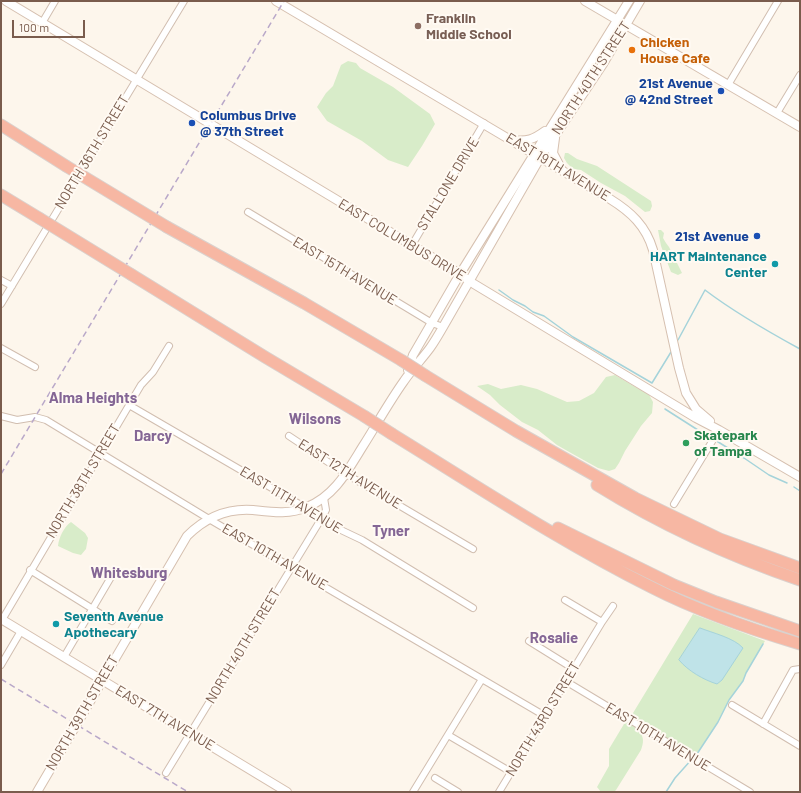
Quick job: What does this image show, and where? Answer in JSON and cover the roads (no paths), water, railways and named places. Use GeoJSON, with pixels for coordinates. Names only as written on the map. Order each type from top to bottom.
{"type":"FeatureCollection","features":[{"type":"Feature","properties":{"kind":"highway"},"geometry":{"type":"LineString","coordinates":[[1,125],[167,227],[304,303],[516,431],[614,486],[678,520],[720,540],[800,568]]}},
{"type":"Feature","properties":{"kind":"highway"},"geometry":{"type":"LineString","coordinates":[[1,131],[66,166]]}},
{"type":"Feature","properties":{"kind":"highway"},"geometry":{"type":"LineString","coordinates":[[1,195],[565,540],[654,589],[747,628],[800,644]]}},
{"type":"Feature","properties":{"kind":"highway"},"geometry":{"type":"LineString","coordinates":[[516,431],[582,475],[649,516],[721,549],[800,580]]}},
{"type":"Feature","properties":{"kind":"highway"},"geometry":{"type":"LineString","coordinates":[[473,484],[575,537],[674,585],[716,602],[800,630]]}},
{"type":"Feature","properties":{"kind":"main road","name":"EAST COLUMBUS DRIVE"},"geometry":{"type":"LineString","coordinates":[[6,1],[696,418],[800,477]]}},
{"type":"Feature","properties":{"kind":"main road","name":"EAST 19TH AVENUE"},"geometry":{"type":"LineString","coordinates":[[276,1],[484,123],[628,211],[646,232],[654,250],[679,368],[690,399],[703,416],[719,430]]}},
{"type":"Feature","properties":{"kind":"main road"},"geometry":{"type":"LineString","coordinates":[[585,1],[800,127]]}},
{"type":"Feature","properties":{"kind":"main road","name":"NORTH 40TH STREET"},"geometry":{"type":"LineString","coordinates":[[209,519],[234,510],[291,512],[306,508],[324,498],[335,488],[346,474],[404,380],[430,347],[443,327],[537,156],[549,129],[629,1]]}},
{"type":"Feature","properties":{"kind":"main road","name":"NORTH 40TH STREET"},"geometry":{"type":"LineString","coordinates":[[404,380],[413,356],[460,274],[537,156],[557,133],[603,64],[640,1]]}},
{"type":"Feature","properties":{"kind":"main road"},"geometry":{"type":"LineString","coordinates":[[511,140],[532,140],[549,129]]}},
{"type":"Feature","properties":{"kind":"main road"},"geometry":{"type":"LineString","coordinates":[[557,133],[553,153],[562,171]]}},
{"type":"Feature","properties":{"kind":"main road"},"geometry":{"type":"LineString","coordinates":[[678,406],[684,404],[690,399]]}},
{"type":"Feature","properties":{"kind":"main road","name":"NORTH 39TH STREET"},"geometry":{"type":"LineString","coordinates":[[35,792],[184,541],[191,532],[209,519]]}},
{"type":"Feature","properties":{"kind":"main road","name":"EAST 7TH AVENUE"},"geometry":{"type":"LineString","coordinates":[[1,620],[287,792]]}},
{"type":"Feature","properties":{"kind":"street"},"geometry":{"type":"LineString","coordinates":[[42,23],[55,1]]}},
{"type":"Feature","properties":{"kind":"street","name":"NORTH 36TH STREET"},"geometry":{"type":"LineString","coordinates":[[1,304],[184,1]]}},
{"type":"Feature","properties":{"kind":"street"},"geometry":{"type":"LineString","coordinates":[[728,85],[778,1]]}},
{"type":"Feature","properties":{"kind":"street"},"geometry":{"type":"LineString","coordinates":[[777,114],[800,75]]}},
{"type":"Feature","properties":{"kind":"street","name":"STALLONE DRIVE"},"geometry":{"type":"LineString","coordinates":[[412,245],[484,123]]}},
{"type":"Feature","properties":{"kind":"street","name":"EAST 15TH AVENUE"},"geometry":{"type":"LineString","coordinates":[[248,212],[432,323],[443,327]]}},
{"type":"Feature","properties":{"kind":"street"},"geometry":{"type":"LineString","coordinates":[[1,280],[12,286]]}},
{"type":"Feature","properties":{"kind":"street","name":"NORTH 38TH STREET"},"geometry":{"type":"LineString","coordinates":[[1,620],[142,383],[153,372],[169,346]]}},
{"type":"Feature","properties":{"kind":"street"},"geometry":{"type":"LineString","coordinates":[[1,348],[35,367]]}},
{"type":"Feature","properties":{"kind":"street","name":"EAST 11TH AVENUE"},"geometry":{"type":"LineString","coordinates":[[129,405],[306,508],[320,520],[362,540],[473,608]]}},
{"type":"Feature","properties":{"kind":"street","name":"EAST 10TH AVENUE"},"geometry":{"type":"LineString","coordinates":[[1,416],[17,420],[35,417],[46,420],[209,519],[545,716]]}},
{"type":"Feature","properties":{"kind":"street"},"geometry":{"type":"LineString","coordinates":[[674,504],[719,430]]}},
{"type":"Feature","properties":{"kind":"street","name":"EAST 12TH AVENUE"},"geometry":{"type":"LineString","coordinates":[[289,436],[346,474],[473,549]]}},
{"type":"Feature","properties":{"kind":"street","name":"NORTH 40TH STREET"},"geometry":{"type":"LineString","coordinates":[[166,773],[326,510],[324,498]]}},
{"type":"Feature","properties":{"kind":"street"},"geometry":{"type":"LineString","coordinates":[[30,570],[112,621]]}},
{"type":"Feature","properties":{"kind":"street"},"geometry":{"type":"LineString","coordinates":[[64,657],[114,572]]}},
{"type":"Feature","properties":{"kind":"street"},"geometry":{"type":"LineString","coordinates":[[565,600],[602,622]]}},
{"type":"Feature","properties":{"kind":"street","name":"NORTH 43RD STREET"},"geometry":{"type":"LineString","coordinates":[[499,792],[613,606]]}},
{"type":"Feature","properties":{"kind":"street"},"geometry":{"type":"LineString","coordinates":[[1,665],[21,631]]}},
{"type":"Feature","properties":{"kind":"street"},"geometry":{"type":"LineString","coordinates":[[529,641],[574,669]]}},
{"type":"Feature","properties":{"kind":"street"},"geometry":{"type":"LineString","coordinates":[[763,724],[793,670],[800,669]]}},
{"type":"Feature","properties":{"kind":"street"},"geometry":{"type":"LineString","coordinates":[[413,792],[482,679]]}},
{"type":"Feature","properties":{"kind":"street","name":"EAST 10TH AVENUE"},"geometry":{"type":"LineString","coordinates":[[567,682],[750,792]]}},
{"type":"Feature","properties":{"kind":"street"},"geometry":{"type":"LineString","coordinates":[[732,705],[800,746]]}},
{"type":"Feature","properties":{"kind":"street"},"geometry":{"type":"LineString","coordinates":[[448,735],[511,772]]}},
{"type":"Feature","properties":{"kind":"street"},"geometry":{"type":"LineString","coordinates":[[435,778],[458,792]]}},
{"type":"Feature","properties":{"kind":"water"},"geometry":{"type":"Polygon","coordinates":[[[700,628],[734,641],[743,648],[722,680],[717,684],[696,675],[679,660],[700,628]]]}},
{"type":"Feature","properties":{"kind":"waterway"},"geometry":{"type":"LineString","coordinates":[[499,290],[533,312],[544,316],[573,337],[652,383],[671,352]]}},
{"type":"Feature","properties":{"kind":"waterway"},"geometry":{"type":"LineString","coordinates":[[678,340],[705,290],[751,321],[800,349]]}},
{"type":"Feature","properties":{"kind":"waterway"},"geometry":{"type":"LineString","coordinates":[[665,409],[712,439]]}},
{"type":"Feature","properties":{"kind":"waterway"},"geometry":{"type":"LineString","coordinates":[[715,440],[769,475],[787,483]]}},
{"type":"Feature","properties":{"kind":"waterway"},"geometry":{"type":"LineString","coordinates":[[794,487],[800,491]]}},
{"type":"Feature","properties":{"kind":"waterway"},"geometry":{"type":"LineString","coordinates":[[695,757],[718,722],[729,700],[743,681],[763,644]]}},
{"type":"Feature","properties":{"kind":"waterway"},"geometry":{"type":"LineString","coordinates":[[666,792],[675,778],[692,759]]}},
{"type":"Feature","properties":{"kind":"railway"},"geometry":{"type":"LineString","coordinates":[[1,474],[284,1]]}},
{"type":"Feature","properties":{"kind":"railway"},"geometry":{"type":"LineString","coordinates":[[1,679],[188,792]]}},
{"type":"Feature","properties":{"kind":"place","name":"Franklin Middle School"},"geometry":{"type":"Point","coordinates":[418,26]}},
{"type":"Feature","properties":{"kind":"place","name":"Chicken House Cafe"},"geometry":{"type":"Point","coordinates":[632,50]}},
{"type":"Feature","properties":{"kind":"place","name":"21st Avenue @ 42nd Street"},"geometry":{"type":"Point","coordinates":[721,91]}},
{"type":"Feature","properties":{"kind":"place","name":"Columbus Drive @ 37th Street"},"geometry":{"type":"Point","coordinates":[192,123]}},
{"type":"Feature","properties":{"kind":"place","name":"21st Avenue"},"geometry":{"type":"Point","coordinates":[757,236]}},
{"type":"Feature","properties":{"kind":"place","name":"HART Maintenance Center"},"geometry":{"type":"Point","coordinates":[775,264]}},
{"type":"Feature","properties":{"kind":"place","name":"Skatepark of Tampa"},"geometry":{"type":"Point","coordinates":[686,443]}},
{"type":"Feature","properties":{"kind":"place","name":"Seventh Avenue Apothecary"},"geometry":{"type":"Point","coordinates":[56,624]}},
{"type":"Feature","properties":{"kind":"district","name":"Alma Heights"},"geometry":{"type":"Point","coordinates":[93,398]}},
{"type":"Feature","properties":{"kind":"district","name":"Wilsons"},"geometry":{"type":"Point","coordinates":[315,419]}},
{"type":"Feature","properties":{"kind":"district","name":"Darcy"},"geometry":{"type":"Point","coordinates":[153,436]}},
{"type":"Feature","properties":{"kind":"district","name":"Tyner"},"geometry":{"type":"Point","coordinates":[391,531]}},
{"type":"Feature","properties":{"kind":"district","name":"Whitesburg"},"geometry":{"type":"Point","coordinates":[129,573]}},
{"type":"Feature","properties":{"kind":"district","name":"Rosalie"},"geometry":{"type":"Point","coordinates":[554,638]}}]}
